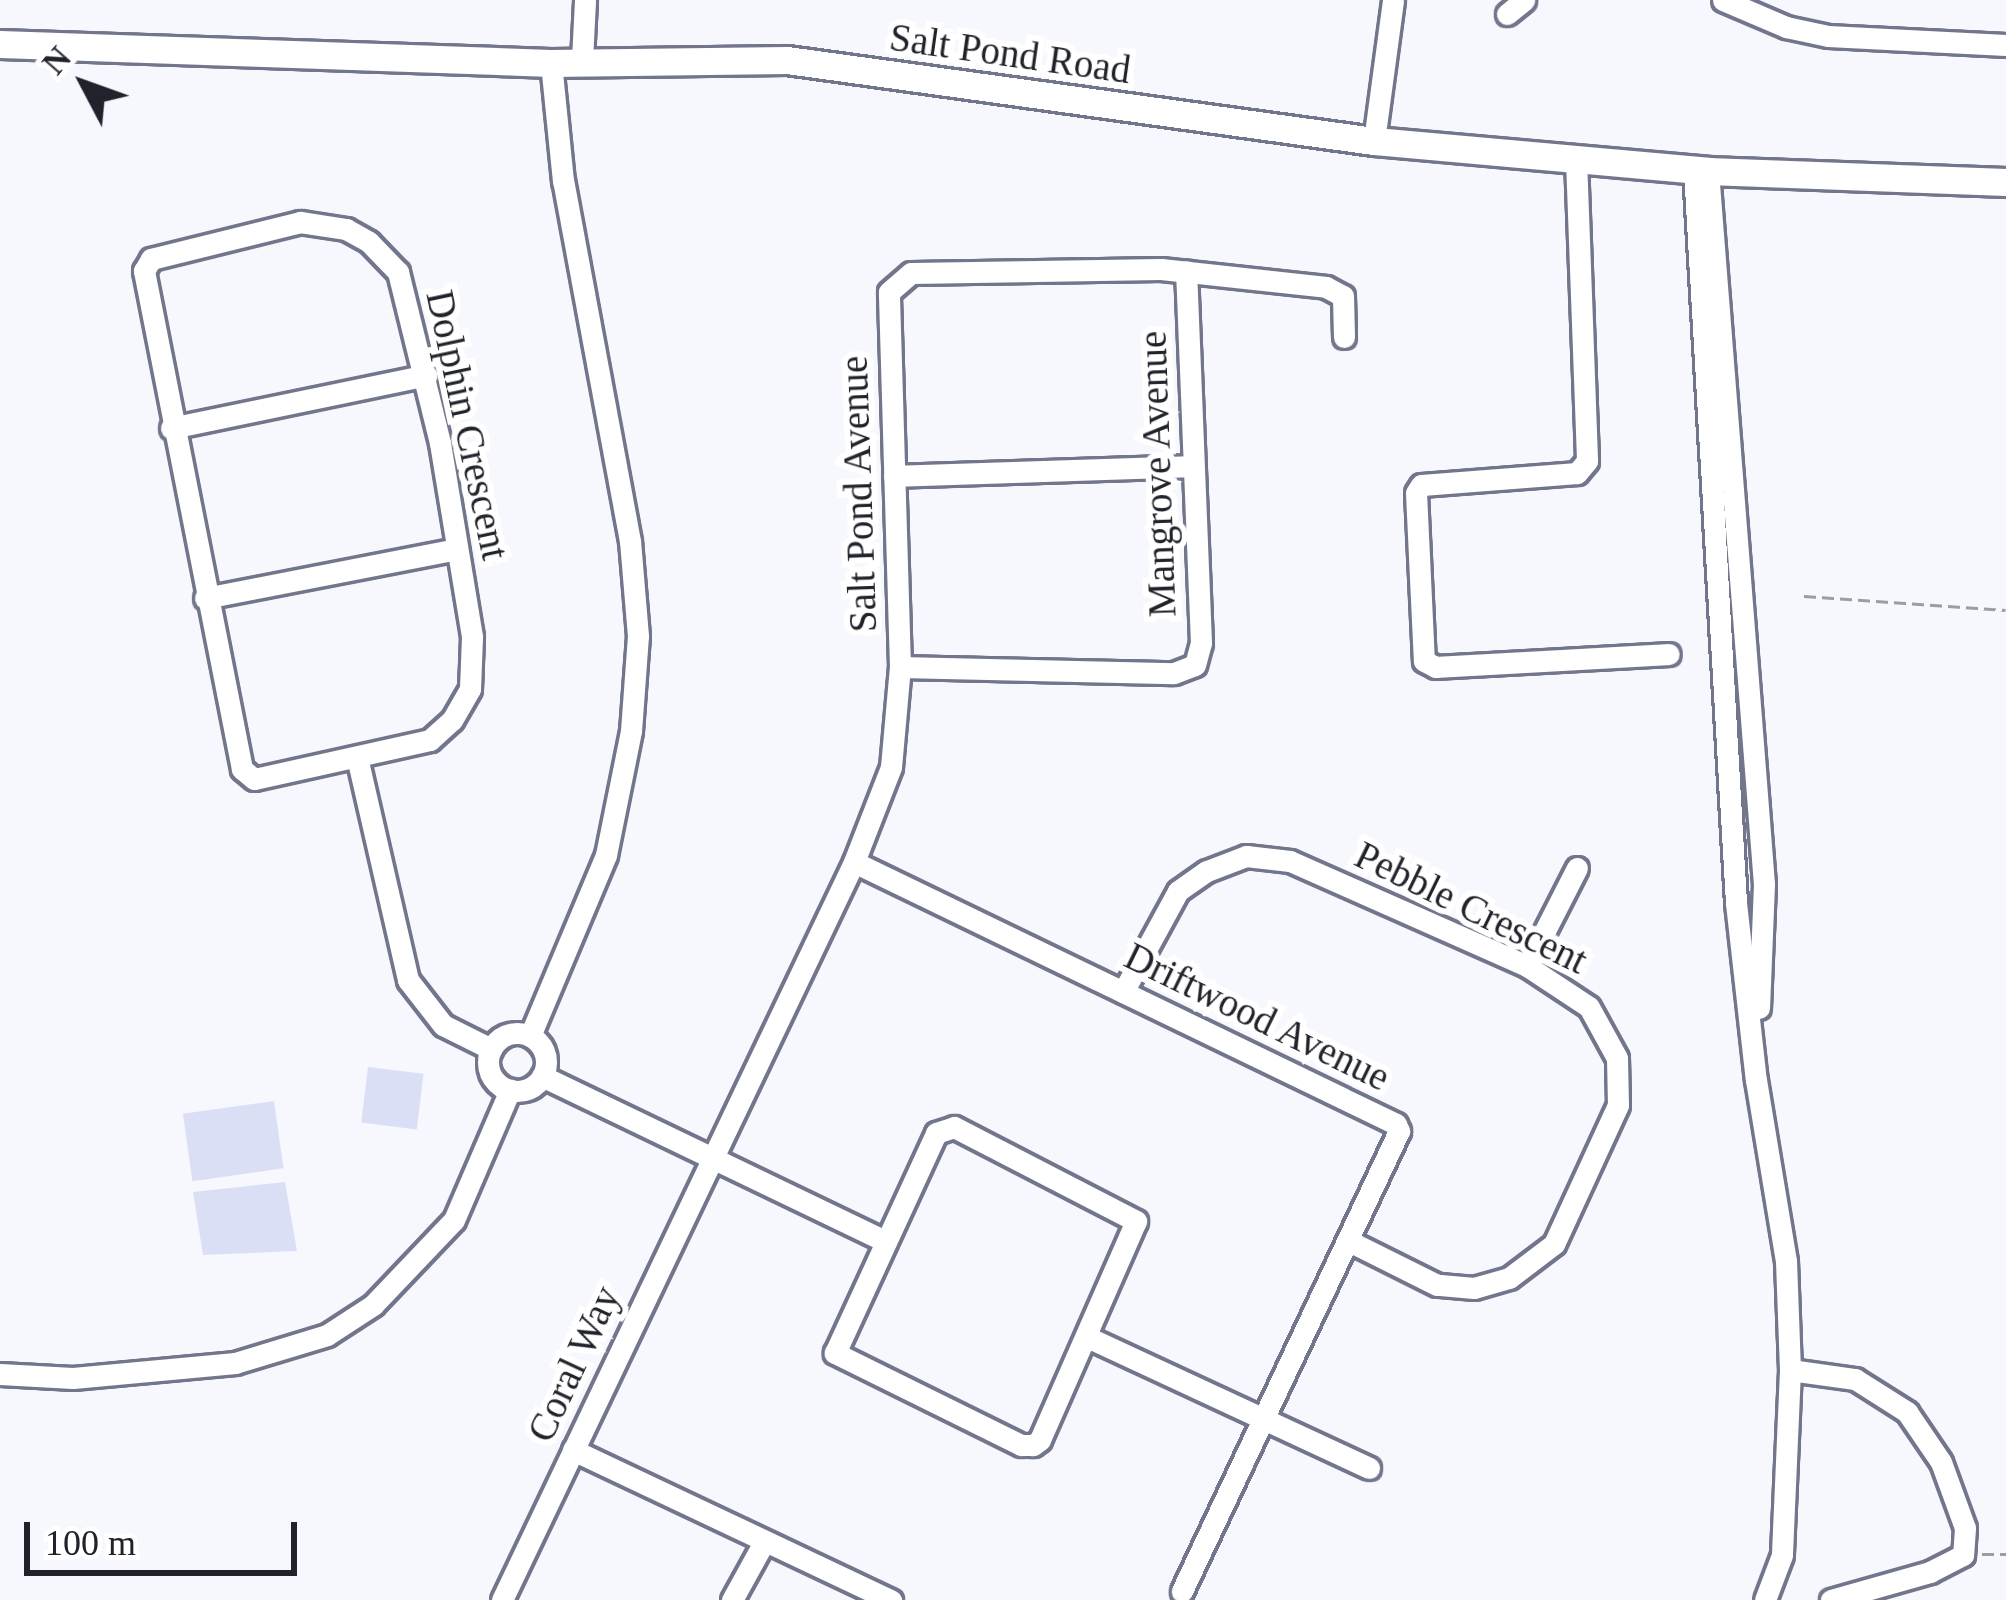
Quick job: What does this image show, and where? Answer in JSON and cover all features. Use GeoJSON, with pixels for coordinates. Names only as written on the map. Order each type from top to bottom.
{"type":"FeatureCollection","features":[{"type":"Feature","properties":{"kind":"street"},"geometry":{"type":"LineString","coordinates":[[582,60],[585,0]]}},
{"type":"Feature","properties":{"kind":"street"},"geometry":{"type":"LineString","coordinates":[[1374,141],[1393,0]]}},
{"type":"Feature","properties":{"kind":"street"},"geometry":{"type":"LineString","coordinates":[[1723,0],[1786,27],[1828,36],[2006,45]]}},
{"type":"Feature","properties":{"kind":"street","name":"Salt Pond Road"},"geometry":{"type":"LineString","coordinates":[[0,44],[550,63],[787,60],[1374,141],[1701,170],[2006,182]]}},
{"type":"Feature","properties":{"kind":"street"},"geometry":{"type":"LineString","coordinates":[[530,1036],[606,855],[631,731],[638,636],[630,541],[563,181],[550,63]]}},
{"type":"Feature","properties":{"kind":"street"},"geometry":{"type":"LineString","coordinates":[[1576,159],[1587,461],[1577,473],[1420,484],[1416,493],[1424,661],[1436,668],[1669,654]]}},
{"type":"Feature","properties":{"kind":"street"},"geometry":{"type":"LineString","coordinates":[[1701,170],[1736,903],[1756,1080],[1786,1261],[1790,1370],[1782,1555],[1765,1600]]}},
{"type":"Feature","properties":{"kind":"street","name":"Dolphin Crescent"},"geometry":{"type":"LineString","coordinates":[[300,222],[346,229],[369,242],[398,272],[427,376],[472,637],[470,689],[452,720],[430,740],[248,776],[171,428],[146,264],[300,222]]}},
{"type":"Feature","properties":{"kind":"street","name":"Salt Pond Avenue"},"geometry":{"type":"LineString","coordinates":[[710,1158],[854,862],[891,767],[900,667],[890,292],[898,280],[911,273],[1186,271],[1326,287],[1343,296],[1344,337]]}},
{"type":"Feature","properties":{"kind":"street","name":"Mangrove Avenue"},"geometry":{"type":"LineString","coordinates":[[900,667],[1174,673],[1195,665],[1201,643],[1186,271]]}},
{"type":"Feature","properties":{"kind":"street"},"geometry":{"type":"LineString","coordinates":[[171,428],[427,376]]}},
{"type":"Feature","properties":{"kind":"street"},"geometry":{"type":"LineString","coordinates":[[893,476],[1193,466]]}},
{"type":"Feature","properties":{"kind":"street"},"geometry":{"type":"LineString","coordinates":[[206,598],[456,549]]}},
{"type":"Feature","properties":{"kind":"street"},"geometry":{"type":"LineString","coordinates":[[357,757],[408,980],[443,1025],[491,1049]]}},
{"type":"Feature","properties":{"kind":"street","name":"Pebble Crescent"},"geometry":{"type":"LineString","coordinates":[[1123,992],[1178,891],[1246,856],[1290,861],[1527,966],[1589,1007],[1606,1031],[1620,1077],[1618,1105],[1554,1244],[1509,1278],[1474,1288],[1437,1285],[1351,1242]]}},
{"type":"Feature","properties":{"kind":"street","name":"Driftwood Avenue"},"geometry":{"type":"LineString","coordinates":[[854,862],[1396,1124],[1400,1140],[1182,1591]]}},
{"type":"Feature","properties":{"kind":"street"},"geometry":{"type":"LineString","coordinates":[[1527,966],[1577,868]]}},
{"type":"Feature","properties":{"kind":"street"},"geometry":{"type":"LineString","coordinates":[[504,1036],[530,1036],[544,1054],[542,1076],[525,1090],[510,1090],[490,1074],[491,1049],[504,1036]]}},
{"type":"Feature","properties":{"kind":"street"},"geometry":{"type":"LineString","coordinates":[[542,1076],[885,1240]]}},
{"type":"Feature","properties":{"kind":"street"},"geometry":{"type":"LineString","coordinates":[[0,1374],[73,1378],[235,1364],[327,1335],[373,1305],[454,1220],[510,1090]]}},
{"type":"Feature","properties":{"kind":"street"},"geometry":{"type":"LineString","coordinates":[[954,1127],[1136,1220],[1087,1337],[1040,1440],[1033,1445],[1022,1445],[835,1353],[936,1133],[954,1127]]}},
{"type":"Feature","properties":{"kind":"street","name":"Coral Way"},"geometry":{"type":"LineString","coordinates":[[502,1600],[710,1158]]}},
{"type":"Feature","properties":{"kind":"street"},"geometry":{"type":"LineString","coordinates":[[1087,1337],[1369,1468]]}},
{"type":"Feature","properties":{"kind":"street"},"geometry":{"type":"LineString","coordinates":[[1790,1370],[1855,1379],[1907,1412],[1941,1462],[1965,1528],[1963,1555],[1930,1571],[1832,1600]]}},
{"type":"Feature","properties":{"kind":"street"},"geometry":{"type":"LineString","coordinates":[[573,1450],[891,1600]]}},
{"type":"Feature","properties":{"kind":"street"},"geometry":{"type":"LineString","coordinates":[[732,1600],[764,1542]]}},
{"type":"Feature","properties":{"kind":"path"},"geometry":{"type":"LineString","coordinates":[[1804,596],[2006,610]]}},
{"type":"Feature","properties":{"kind":"shaded area"},"geometry":{"type":"Polygon","coordinates":[[[368,1067],[424,1074],[417,1129],[361,1123],[368,1067]]]}},
{"type":"Feature","properties":{"kind":"shaded area"},"geometry":{"type":"Polygon","coordinates":[[[274,1101],[283,1168],[192,1181],[183,1114],[274,1101]]]}},
{"type":"Feature","properties":{"kind":"shaded area"},"geometry":{"type":"Polygon","coordinates":[[[285,1182],[297,1251],[203,1255],[193,1192],[285,1182]]]}}]}
